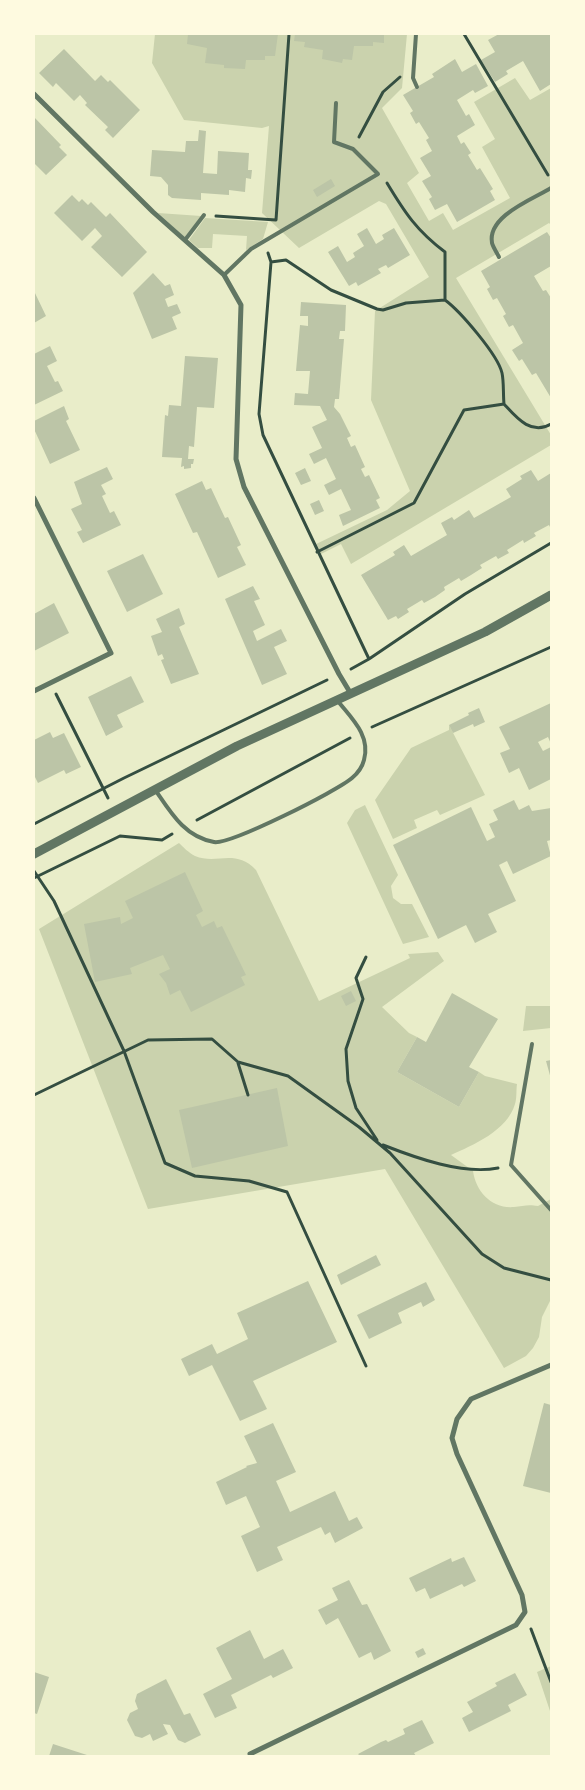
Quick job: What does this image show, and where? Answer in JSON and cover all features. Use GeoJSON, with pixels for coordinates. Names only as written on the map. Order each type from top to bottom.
{"type":"FeatureCollection","features":[{"type":"Feature","properties":{"kind":"street"},"geometry":{"type":"LineString","coordinates":[[34,94],[185,240],[224,275],[241,305],[236,458],[244,487],[351,694]]}},
{"type":"Feature","properties":{"kind":"street"},"geometry":{"type":"LineString","coordinates":[[34,498],[111,653],[34,690]]}},
{"type":"Feature","properties":{"kind":"street"},"geometry":{"type":"LineString","coordinates":[[34,854],[237,746],[485,632],[551,595]]}},
{"type":"Feature","properties":{"kind":"street"},"geometry":{"type":"LineString","coordinates":[[250,1754],[516,1625],[524,1612],[522,1595],[457,1454],[452,1438],[458,1419],[471,1399],[551,1365]]}},
{"type":"Feature","properties":{"kind":"lane"},"geometry":{"type":"LineString","coordinates":[[416,34],[413,78],[417,87]]}},
{"type":"Feature","properties":{"kind":"lane"},"geometry":{"type":"LineString","coordinates":[[224,275],[251,249],[378,174],[353,149],[334,142],[336,102]]}},
{"type":"Feature","properties":{"kind":"lane"},"geometry":{"type":"LineString","coordinates":[[498,257],[492,243],[493,228],[505,214],[551,188]]}},
{"type":"Feature","properties":{"kind":"lane"},"geometry":{"type":"LineString","coordinates":[[185,240],[204,215]]}},
{"type":"Feature","properties":{"kind":"lane"},"geometry":{"type":"LineString","coordinates":[[154,789],[184,828],[198,837],[216,843],[254,829],[313,801],[351,779],[362,768],[365,757],[365,741],[362,732],[337,700]]}},
{"type":"Feature","properties":{"kind":"lane"},"geometry":{"type":"LineString","coordinates":[[532,1044],[511,1165],[551,1210]]}},
{"type":"Feature","properties":{"kind":"path"},"geometry":{"type":"LineString","coordinates":[[204,215],[276,220],[289,34]]}},
{"type":"Feature","properties":{"kind":"path"},"geometry":{"type":"LineString","coordinates":[[464,34],[551,180]]}},
{"type":"Feature","properties":{"kind":"path"},"geometry":{"type":"LineString","coordinates":[[353,149],[382,92],[413,64]]}},
{"type":"Feature","properties":{"kind":"path"},"geometry":{"type":"LineString","coordinates":[[378,174],[424,236],[445,252],[445,300]]}},
{"type":"Feature","properties":{"kind":"path"},"geometry":{"type":"LineString","coordinates":[[369,659],[263,436],[259,414],[271,262],[286,260],[330,290],[383,310],[406,303],[445,300],[477,332],[502,371],[504,404],[524,424],[533,427],[551,424]]}},
{"type":"Feature","properties":{"kind":"path"},"geometry":{"type":"LineString","coordinates":[[317,552],[414,503],[464,410],[504,404]]}},
{"type":"Feature","properties":{"kind":"path"},"geometry":{"type":"LineString","coordinates":[[34,824],[369,659],[465,594],[551,543]]}},
{"type":"Feature","properties":{"kind":"path"},"geometry":{"type":"LineString","coordinates":[[35,877],[120,836],[162,840],[362,732],[550,649]]}},
{"type":"Feature","properties":{"kind":"path"},"geometry":{"type":"LineString","coordinates":[[50,682],[115,811]]}},
{"type":"Feature","properties":{"kind":"path"},"geometry":{"type":"LineString","coordinates":[[34,871],[35,877],[54,901],[124,1051],[165,1163],[195,1176],[249,1181],[287,1192],[366,1366]]}},
{"type":"Feature","properties":{"kind":"path"},"geometry":{"type":"LineString","coordinates":[[366,957],[356,978],[363,998],[346,1049],[348,1081],[356,1108],[379,1143],[423,1161],[486,1170],[511,1165]]}},
{"type":"Feature","properties":{"kind":"path"},"geometry":{"type":"LineString","coordinates":[[34,1095],[148,1040],[212,1039],[238,1062],[288,1076],[317,1095],[379,1143],[390,1152],[482,1254],[504,1268],[551,1280]]}},
{"type":"Feature","properties":{"kind":"path"},"geometry":{"type":"LineString","coordinates":[[238,1062],[248,1094]]}},
{"type":"Feature","properties":{"kind":"path"},"geometry":{"type":"LineString","coordinates":[[524,1612],[551,1682]]}},
{"type":"Feature","properties":{"kind":"green space"},"geometry":{"type":"Polygon","coordinates":[[[155,34],[407,34],[402,88],[382,108],[419,173],[407,183],[429,221],[443,213],[453,230],[510,198],[482,147],[495,139],[474,102],[515,78],[530,100],[551,88],[551,225],[549,223],[456,278],[551,435],[551,445],[351,564],[341,544],[319,555],[314,545],[387,510],[410,491],[371,400],[375,311],[429,277],[386,204],[379,201],[299,248],[262,213],[269,126],[262,128],[184,120],[152,63],[155,34]]]}},
{"type":"Feature","properties":{"kind":"green space"},"geometry":{"type":"Polygon","coordinates":[[[158,213],[201,216],[185,238],[158,213]]]}},
{"type":"Feature","properties":{"kind":"green space"},"geometry":{"type":"Polygon","coordinates":[[[205,218],[268,222],[263,239],[246,250],[247,236],[213,234],[212,248],[198,248],[189,240],[205,218]]]}},
{"type":"Feature","properties":{"kind":"green space"},"geometry":{"type":"Polygon","coordinates":[[[449,725],[485,795],[440,815],[437,810],[414,820],[417,828],[393,839],[375,800],[411,748],[449,730],[449,725]]]}},
{"type":"Feature","properties":{"kind":"green space"},"geometry":{"type":"Polygon","coordinates":[[[365,805],[398,875],[391,886],[393,898],[401,904],[412,904],[429,937],[403,944],[347,823],[355,810],[365,805]]]}},
{"type":"Feature","properties":{"kind":"green space"},"geometry":{"type":"Polygon","coordinates":[[[179,843],[195,856],[211,859],[233,858],[248,863],[256,870],[319,1001],[410,958],[408,954],[438,952],[444,961],[382,1007],[409,1033],[417,1037],[397,1072],[459,1107],[479,1072],[485,1076],[517,1084],[515,1104],[505,1122],[488,1136],[451,1155],[473,1171],[481,1192],[492,1202],[506,1207],[538,1206],[551,1199],[551,1299],[542,1317],[539,1337],[526,1356],[504,1368],[385,1169],[148,1209],[39,929],[179,843]]]}},
{"type":"Feature","properties":{"kind":"green space"},"geometry":{"type":"Polygon","coordinates":[[[526,1006],[551,1006],[551,1028],[523,1031],[526,1006]]]}},
{"type":"Feature","properties":{"kind":"green space"},"geometry":{"type":"Polygon","coordinates":[[[551,1666],[551,1714],[537,1672],[551,1666]]]}},
{"type":"Feature","properties":{"kind":"building"},"geometry":{"type":"Polygon","coordinates":[[[188,34],[278,34],[275,56],[265,56],[265,60],[246,60],[245,69],[224,68],[224,65],[205,63],[207,48],[187,44],[188,34]]]}},
{"type":"Feature","properties":{"kind":"building"},"geometry":{"type":"Polygon","coordinates":[[[295,34],[384,34],[384,43],[373,42],[373,46],[354,46],[352,60],[343,59],[342,63],[322,59],[323,50],[304,47],[305,42],[294,41],[295,34]]]}},
{"type":"Feature","properties":{"kind":"building"},"geometry":{"type":"Polygon","coordinates":[[[499,34],[551,34],[551,84],[540,91],[523,61],[506,71],[508,74],[495,82],[481,60],[495,52],[488,40],[499,34]]]}},
{"type":"Feature","properties":{"kind":"building"},"geometry":{"type":"Polygon","coordinates":[[[64,49],[95,81],[101,75],[108,82],[110,80],[140,110],[113,138],[105,130],[108,127],[85,105],[87,103],[80,95],[74,101],[56,83],[53,87],[39,73],[64,49]]]}},
{"type":"Feature","properties":{"kind":"building"},"geometry":{"type":"Polygon","coordinates":[[[455,59],[462,72],[476,64],[488,86],[475,93],[473,90],[457,100],[466,116],[469,114],[475,125],[457,136],[461,144],[464,142],[471,153],[468,155],[477,170],[480,168],[493,189],[490,191],[495,200],[457,222],[447,204],[435,210],[429,199],[432,197],[422,181],[431,176],[420,158],[432,151],[426,140],[429,138],[419,122],[416,124],[410,113],[413,111],[403,95],[434,77],[432,74],[455,59]]]}},
{"type":"Feature","properties":{"kind":"building"},"geometry":{"type":"Polygon","coordinates":[[[34,117],[61,145],[59,147],[67,155],[46,175],[34,163],[34,117]]]}},
{"type":"Feature","properties":{"kind":"building"},"geometry":{"type":"Polygon","coordinates":[[[199,130],[206,131],[203,173],[217,174],[218,151],[249,153],[248,170],[252,170],[251,179],[246,178],[245,192],[229,190],[229,195],[201,193],[201,200],[172,198],[168,195],[168,185],[161,177],[150,176],[152,150],[185,152],[186,141],[198,141],[199,130]]]}},
{"type":"Feature","properties":{"kind":"building"},"geometry":{"type":"Polygon","coordinates":[[[331,179],[335,186],[317,197],[313,190],[331,179]]]}},
{"type":"Feature","properties":{"kind":"building"},"geometry":{"type":"Polygon","coordinates":[[[72,195],[79,202],[82,199],[88,205],[91,202],[106,217],[110,213],[147,252],[122,277],[91,247],[102,236],[95,228],[82,241],[54,213],[72,195]]]}},
{"type":"Feature","properties":{"kind":"building"},"geometry":{"type":"Polygon","coordinates":[[[367,228],[376,244],[384,239],[382,235],[394,228],[410,255],[388,268],[386,265],[378,269],[381,273],[358,286],[356,282],[349,286],[328,252],[338,246],[347,262],[355,257],[353,253],[364,246],[357,234],[367,228]]]}},
{"type":"Feature","properties":{"kind":"building"},"geometry":{"type":"Polygon","coordinates":[[[547,232],[551,238],[551,266],[534,276],[543,291],[546,290],[551,298],[551,398],[536,373],[532,375],[522,359],[519,361],[512,350],[523,343],[513,325],[509,327],[503,316],[506,314],[497,298],[493,300],[487,289],[490,287],[481,271],[547,232]]]}},
{"type":"Feature","properties":{"kind":"building"},"geometry":{"type":"Polygon","coordinates":[[[153,273],[165,286],[170,284],[174,295],[165,299],[168,307],[177,304],[181,313],[172,317],[177,329],[152,339],[133,293],[153,273]]]}},
{"type":"Feature","properties":{"kind":"building"},"geometry":{"type":"Polygon","coordinates":[[[34,291],[46,316],[34,323],[34,291]]]}},
{"type":"Feature","properties":{"kind":"building"},"geometry":{"type":"Polygon","coordinates":[[[301,302],[346,305],[345,331],[340,331],[339,339],[344,339],[339,399],[335,399],[334,407],[340,414],[351,436],[347,438],[351,447],[355,445],[365,467],[361,469],[365,477],[369,475],[380,498],[376,500],[380,508],[343,526],[339,515],[351,510],[341,489],[329,495],[324,485],[336,479],[326,458],[314,464],[309,454],[322,448],[312,427],[327,420],[320,406],[294,405],[295,393],[308,394],[310,371],[296,371],[300,325],[308,326],[308,316],[300,316],[301,302]]]}},
{"type":"Feature","properties":{"kind":"building"},"geometry":{"type":"Polygon","coordinates":[[[50,346],[57,361],[47,366],[55,382],[58,381],[63,391],[34,405],[34,354],[50,346]]]}},
{"type":"Feature","properties":{"kind":"building"},"geometry":{"type":"Polygon","coordinates":[[[185,356],[218,358],[214,408],[197,407],[194,447],[189,446],[188,459],[194,459],[193,464],[191,464],[191,468],[184,469],[184,466],[181,467],[182,458],[162,457],[165,415],[168,416],[169,405],[181,406],[185,356]]]}},
{"type":"Feature","properties":{"kind":"building"},"geometry":{"type":"Polygon","coordinates":[[[64,406],[69,419],[66,421],[80,450],[50,464],[34,429],[34,421],[64,406]]]}},
{"type":"Feature","properties":{"kind":"building"},"geometry":{"type":"Polygon","coordinates":[[[107,467],[113,479],[101,485],[106,494],[102,496],[110,513],[114,511],[121,525],[83,543],[77,532],[82,530],[71,509],[82,504],[74,482],[107,467]]]}},
{"type":"Feature","properties":{"kind":"building"},"geometry":{"type":"Polygon","coordinates":[[[305,468],[311,481],[301,485],[295,473],[305,468]]]}},
{"type":"Feature","properties":{"kind":"building"},"geometry":{"type":"Polygon","coordinates":[[[531,470],[538,481],[551,473],[551,529],[549,525],[534,533],[536,536],[524,543],[523,540],[507,550],[509,553],[498,559],[496,556],[480,565],[482,568],[461,581],[459,578],[444,587],[445,590],[435,597],[424,603],[422,600],[407,609],[409,612],[398,619],[396,616],[388,620],[361,575],[395,555],[393,552],[404,545],[411,556],[447,535],[441,523],[452,517],[454,520],[469,510],[474,518],[511,497],[506,489],[522,479],[520,476],[531,470]]]}},
{"type":"Feature","properties":{"kind":"building"},"geometry":{"type":"Polygon","coordinates":[[[202,481],[206,490],[211,488],[225,518],[228,517],[241,545],[237,547],[246,565],[218,578],[197,532],[193,533],[175,494],[202,481]]]}},
{"type":"Feature","properties":{"kind":"building"},"geometry":{"type":"Polygon","coordinates":[[[319,500],[324,511],[315,515],[310,504],[319,500]]]}},
{"type":"Feature","properties":{"kind":"building"},"geometry":{"type":"Polygon","coordinates":[[[143,554],[163,594],[127,612],[107,571],[143,554]]]}},
{"type":"Feature","properties":{"kind":"building"},"geometry":{"type":"Polygon","coordinates":[[[253,586],[260,599],[254,601],[265,625],[253,631],[257,641],[281,629],[287,641],[274,647],[287,674],[262,685],[225,599],[253,586]]]}},
{"type":"Feature","properties":{"kind":"building"},"geometry":{"type":"Polygon","coordinates":[[[54,603],[69,633],[34,651],[34,614],[54,603]]]}},
{"type":"Feature","properties":{"kind":"building"},"geometry":{"type":"Polygon","coordinates":[[[179,608],[185,624],[179,627],[199,674],[171,684],[161,660],[164,659],[162,654],[158,656],[151,636],[162,632],[156,619],[179,608]]]}},
{"type":"Feature","properties":{"kind":"building"},"geometry":{"type":"Polygon","coordinates":[[[131,676],[144,702],[117,715],[123,727],[106,736],[88,697],[131,676]]]}},
{"type":"Feature","properties":{"kind":"building"},"geometry":{"type":"Polygon","coordinates":[[[551,703],[551,744],[548,737],[538,742],[543,751],[551,747],[551,779],[529,790],[519,768],[509,773],[500,753],[510,749],[499,727],[551,703]]]}},
{"type":"Feature","properties":{"kind":"building"},"geometry":{"type":"Polygon","coordinates":[[[479,708],[485,722],[474,727],[473,724],[453,733],[449,725],[479,708]]]}},
{"type":"Feature","properties":{"kind":"building"},"geometry":{"type":"Polygon","coordinates":[[[50,732],[53,738],[64,733],[81,767],[66,774],[64,770],[38,783],[34,775],[34,740],[50,732]]]}},
{"type":"Feature","properties":{"kind":"building"},"geometry":{"type":"Polygon","coordinates":[[[514,800],[519,810],[529,805],[532,811],[551,808],[551,840],[547,841],[551,856],[513,874],[507,861],[499,865],[516,901],[488,914],[497,932],[475,943],[466,925],[438,939],[393,845],[471,807],[487,841],[495,837],[489,824],[498,820],[493,810],[514,800]]]}},
{"type":"Feature","properties":{"kind":"building"},"geometry":{"type":"Polygon","coordinates":[[[185,872],[203,911],[196,915],[202,927],[214,921],[217,928],[222,926],[246,975],[241,977],[245,985],[191,1012],[180,990],[170,995],[166,983],[159,974],[170,969],[163,955],[130,968],[132,974],[95,982],[84,924],[120,917],[121,924],[133,918],[125,901],[185,872]]]}},
{"type":"Feature","properties":{"kind":"building"},"geometry":{"type":"Polygon","coordinates":[[[351,991],[356,1001],[346,1006],[341,996],[351,991]]]}},
{"type":"Feature","properties":{"kind":"building"},"geometry":{"type":"Polygon","coordinates":[[[452,993],[498,1019],[469,1067],[479,1072],[459,1107],[397,1072],[417,1037],[426,1042],[452,993]]]}},
{"type":"Feature","properties":{"kind":"building"},"geometry":{"type":"Polygon","coordinates":[[[551,1060],[551,1079],[546,1061],[551,1060]]]}},
{"type":"Feature","properties":{"kind":"building"},"geometry":{"type":"Polygon","coordinates":[[[277,1088],[288,1146],[192,1168],[179,1110],[277,1088]]]}},
{"type":"Feature","properties":{"kind":"building"},"geometry":{"type":"Polygon","coordinates":[[[376,1255],[381,1265],[341,1285],[337,1275],[376,1255]]]}},
{"type":"Feature","properties":{"kind":"building"},"geometry":{"type":"Polygon","coordinates":[[[308,1281],[337,1342],[253,1381],[267,1409],[240,1421],[212,1365],[189,1376],[181,1359],[212,1344],[217,1354],[248,1339],[237,1313],[308,1281]]]}},
{"type":"Feature","properties":{"kind":"building"},"geometry":{"type":"Polygon","coordinates":[[[426,1282],[435,1300],[423,1307],[421,1302],[398,1313],[402,1323],[369,1339],[357,1315],[426,1282]]]}},
{"type":"Feature","properties":{"kind":"building"},"geometry":{"type":"Polygon","coordinates":[[[544,1403],[551,1405],[551,1493],[523,1486],[544,1403]]]}},
{"type":"Feature","properties":{"kind":"building"},"geometry":{"type":"Polygon","coordinates":[[[273,1423],[296,1472],[276,1481],[290,1512],[335,1491],[349,1521],[357,1517],[363,1528],[335,1543],[330,1532],[325,1535],[321,1527],[277,1547],[283,1560],[257,1572],[241,1536],[260,1527],[246,1496],[226,1505],[216,1482],[246,1466],[257,1463],[244,1436],[273,1423]]]}},
{"type":"Feature","properties":{"kind":"building"},"geometry":{"type":"Polygon","coordinates":[[[464,1557],[476,1581],[464,1587],[462,1584],[430,1599],[425,1588],[416,1592],[409,1578],[451,1558],[452,1562],[464,1557]]]}},
{"type":"Feature","properties":{"kind":"building"},"geometry":{"type":"Polygon","coordinates":[[[349,1580],[362,1605],[367,1604],[391,1651],[374,1660],[371,1652],[359,1658],[338,1618],[326,1625],[318,1610],[338,1600],[332,1588],[349,1580]]]}},
{"type":"Feature","properties":{"kind":"building"},"geometry":{"type":"Polygon","coordinates":[[[250,1630],[264,1659],[283,1649],[293,1668],[273,1678],[271,1675],[231,1695],[237,1708],[215,1718],[203,1694],[232,1679],[216,1648],[250,1630]]]}},
{"type":"Feature","properties":{"kind":"building"},"geometry":{"type":"Polygon","coordinates":[[[423,1648],[426,1654],[418,1658],[415,1652],[423,1648]]]}},
{"type":"Feature","properties":{"kind":"building"},"geometry":{"type":"Polygon","coordinates":[[[34,1672],[49,1677],[37,1714],[34,1713],[34,1672]]]}},
{"type":"Feature","properties":{"kind":"building"},"geometry":{"type":"Polygon","coordinates":[[[515,1673],[527,1695],[508,1705],[511,1711],[469,1732],[462,1718],[473,1712],[467,1702],[497,1686],[495,1683],[515,1673]]]}},
{"type":"Feature","properties":{"kind":"building"},"geometry":{"type":"Polygon","coordinates":[[[166,1679],[184,1715],[190,1713],[201,1735],[185,1743],[178,1740],[170,1725],[163,1724],[168,1734],[153,1741],[150,1734],[142,1738],[135,1736],[127,1720],[130,1713],[138,1709],[135,1701],[137,1694],[166,1679]]]}},
{"type":"Feature","properties":{"kind":"building"},"geometry":{"type":"Polygon","coordinates":[[[422,1720],[434,1743],[414,1753],[416,1756],[360,1756],[358,1754],[381,1742],[386,1740],[388,1742],[405,1734],[403,1729],[422,1720]]]}},
{"type":"Feature","properties":{"kind":"building"},"geometry":{"type":"Polygon","coordinates":[[[53,1744],[90,1756],[49,1756],[53,1744]]]}}]}
